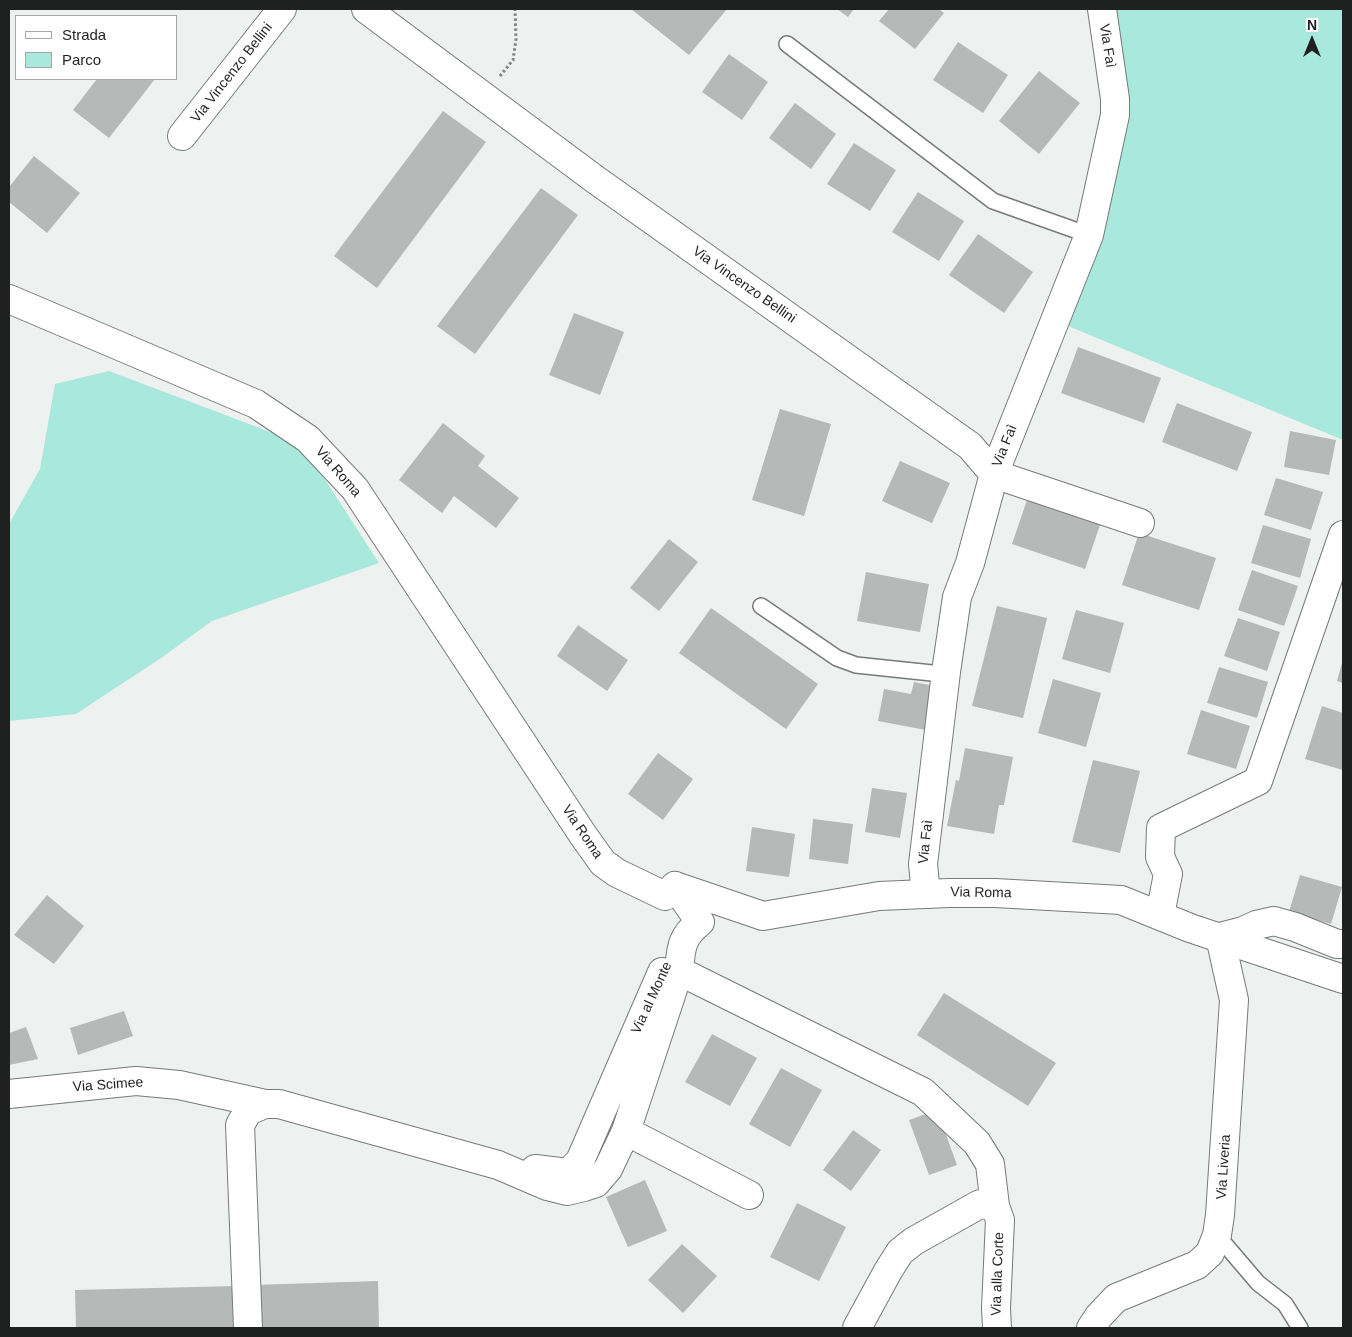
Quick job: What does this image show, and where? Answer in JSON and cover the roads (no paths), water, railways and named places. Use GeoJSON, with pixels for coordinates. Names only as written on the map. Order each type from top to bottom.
{"type":"FeatureCollection","features":[{"type":"Feature","properties":{"kind":"street","name":"Via Vincenzo Bellini"},"geometry":{"type":"LineString","coordinates":[[182,136],[282,9]]}},
{"type":"Feature","properties":{"kind":"street","name":"Via Vincenzo Bellini"},"geometry":{"type":"LineString","coordinates":[[366,9],[596,180],[970,446],[994,474]]}},
{"type":"Feature","properties":{"kind":"street","name":"Via Faì"},"geometry":{"type":"LineString","coordinates":[[926,894],[923,864],[957,597],[970,563],[994,474],[1089,235],[1116,115],[1102,9]]}},
{"type":"Feature","properties":{"kind":"street","name":"Via Roma"},"geometry":{"type":"LineString","coordinates":[[9,299],[256,404],[308,439],[355,489],[602,863],[617,873],[665,896],[675,886],[763,916],[880,896],[995,892],[1121,900],[1190,928],[1343,979]]}},
{"type":"Feature","properties":{"kind":"street"},"geometry":{"type":"LineString","coordinates":[[994,474],[1140,523]]}},
{"type":"Feature","properties":{"kind":"street"},"geometry":{"type":"LineString","coordinates":[[1160,915],[1168,874],[1160,857],[1161,828],[1258,781],[1343,535]]}},
{"type":"Feature","properties":{"kind":"street","name":"Via al Monte"},"geometry":{"type":"LineString","coordinates":[[264,1104],[279,1104],[498,1165],[582,1174],[596,1183],[608,1169],[626,1131],[680,971],[681,950],[688,932],[700,922],[675,886]]}},
{"type":"Feature","properties":{"kind":"street","name":"Via al Monte"},"geometry":{"type":"LineString","coordinates":[[582,1174],[665,966],[680,946],[675,886]]}},
{"type":"Feature","properties":{"kind":"street"},"geometry":{"type":"LineString","coordinates":[[1220,937],[1274,921],[1337,944],[1343,944]]}},
{"type":"Feature","properties":{"kind":"street","name":"Via Liveria"},"geometry":{"type":"LineString","coordinates":[[1091,1328],[1099,1316],[1116,1298],[1197,1265],[1210,1253],[1217,1235],[1220,1215],[1234,1000],[1220,937]]}},
{"type":"Feature","properties":{"kind":"street","name":"Via alla Corte"},"geometry":{"type":"LineString","coordinates":[[680,971],[923,1092],[977,1143],[990,1164],[995,1206],[1000,1220],[996,1308],[997,1328]]}},
{"type":"Feature","properties":{"kind":"street","name":"Via Scimee"},"geometry":{"type":"LineString","coordinates":[[9,1094],[136,1080],[179,1085],[264,1104]]}},
{"type":"Feature","properties":{"kind":"street"},"geometry":{"type":"LineString","coordinates":[[248,1328],[240,1125],[248,1111],[264,1104]]}},
{"type":"Feature","properties":{"kind":"street"},"geometry":{"type":"LineString","coordinates":[[626,1131],[750,1195]]}},
{"type":"Feature","properties":{"kind":"street"},"geometry":{"type":"LineString","coordinates":[[857,1328],[900,1252],[914,1241],[980,1204],[995,1206]]}},
{"type":"Feature","properties":{"kind":"lane"},"geometry":{"type":"LineString","coordinates":[[787,44],[993,201],[1089,235]]}},
{"type":"Feature","properties":{"kind":"lane"},"geometry":{"type":"LineString","coordinates":[[761,606],[837,658],[880,668],[946,672]]}},
{"type":"Feature","properties":{"kind":"lane"},"geometry":{"type":"LineString","coordinates":[[1217,1235],[1258,1283],[1285,1304],[1300,1328]]}}]}
